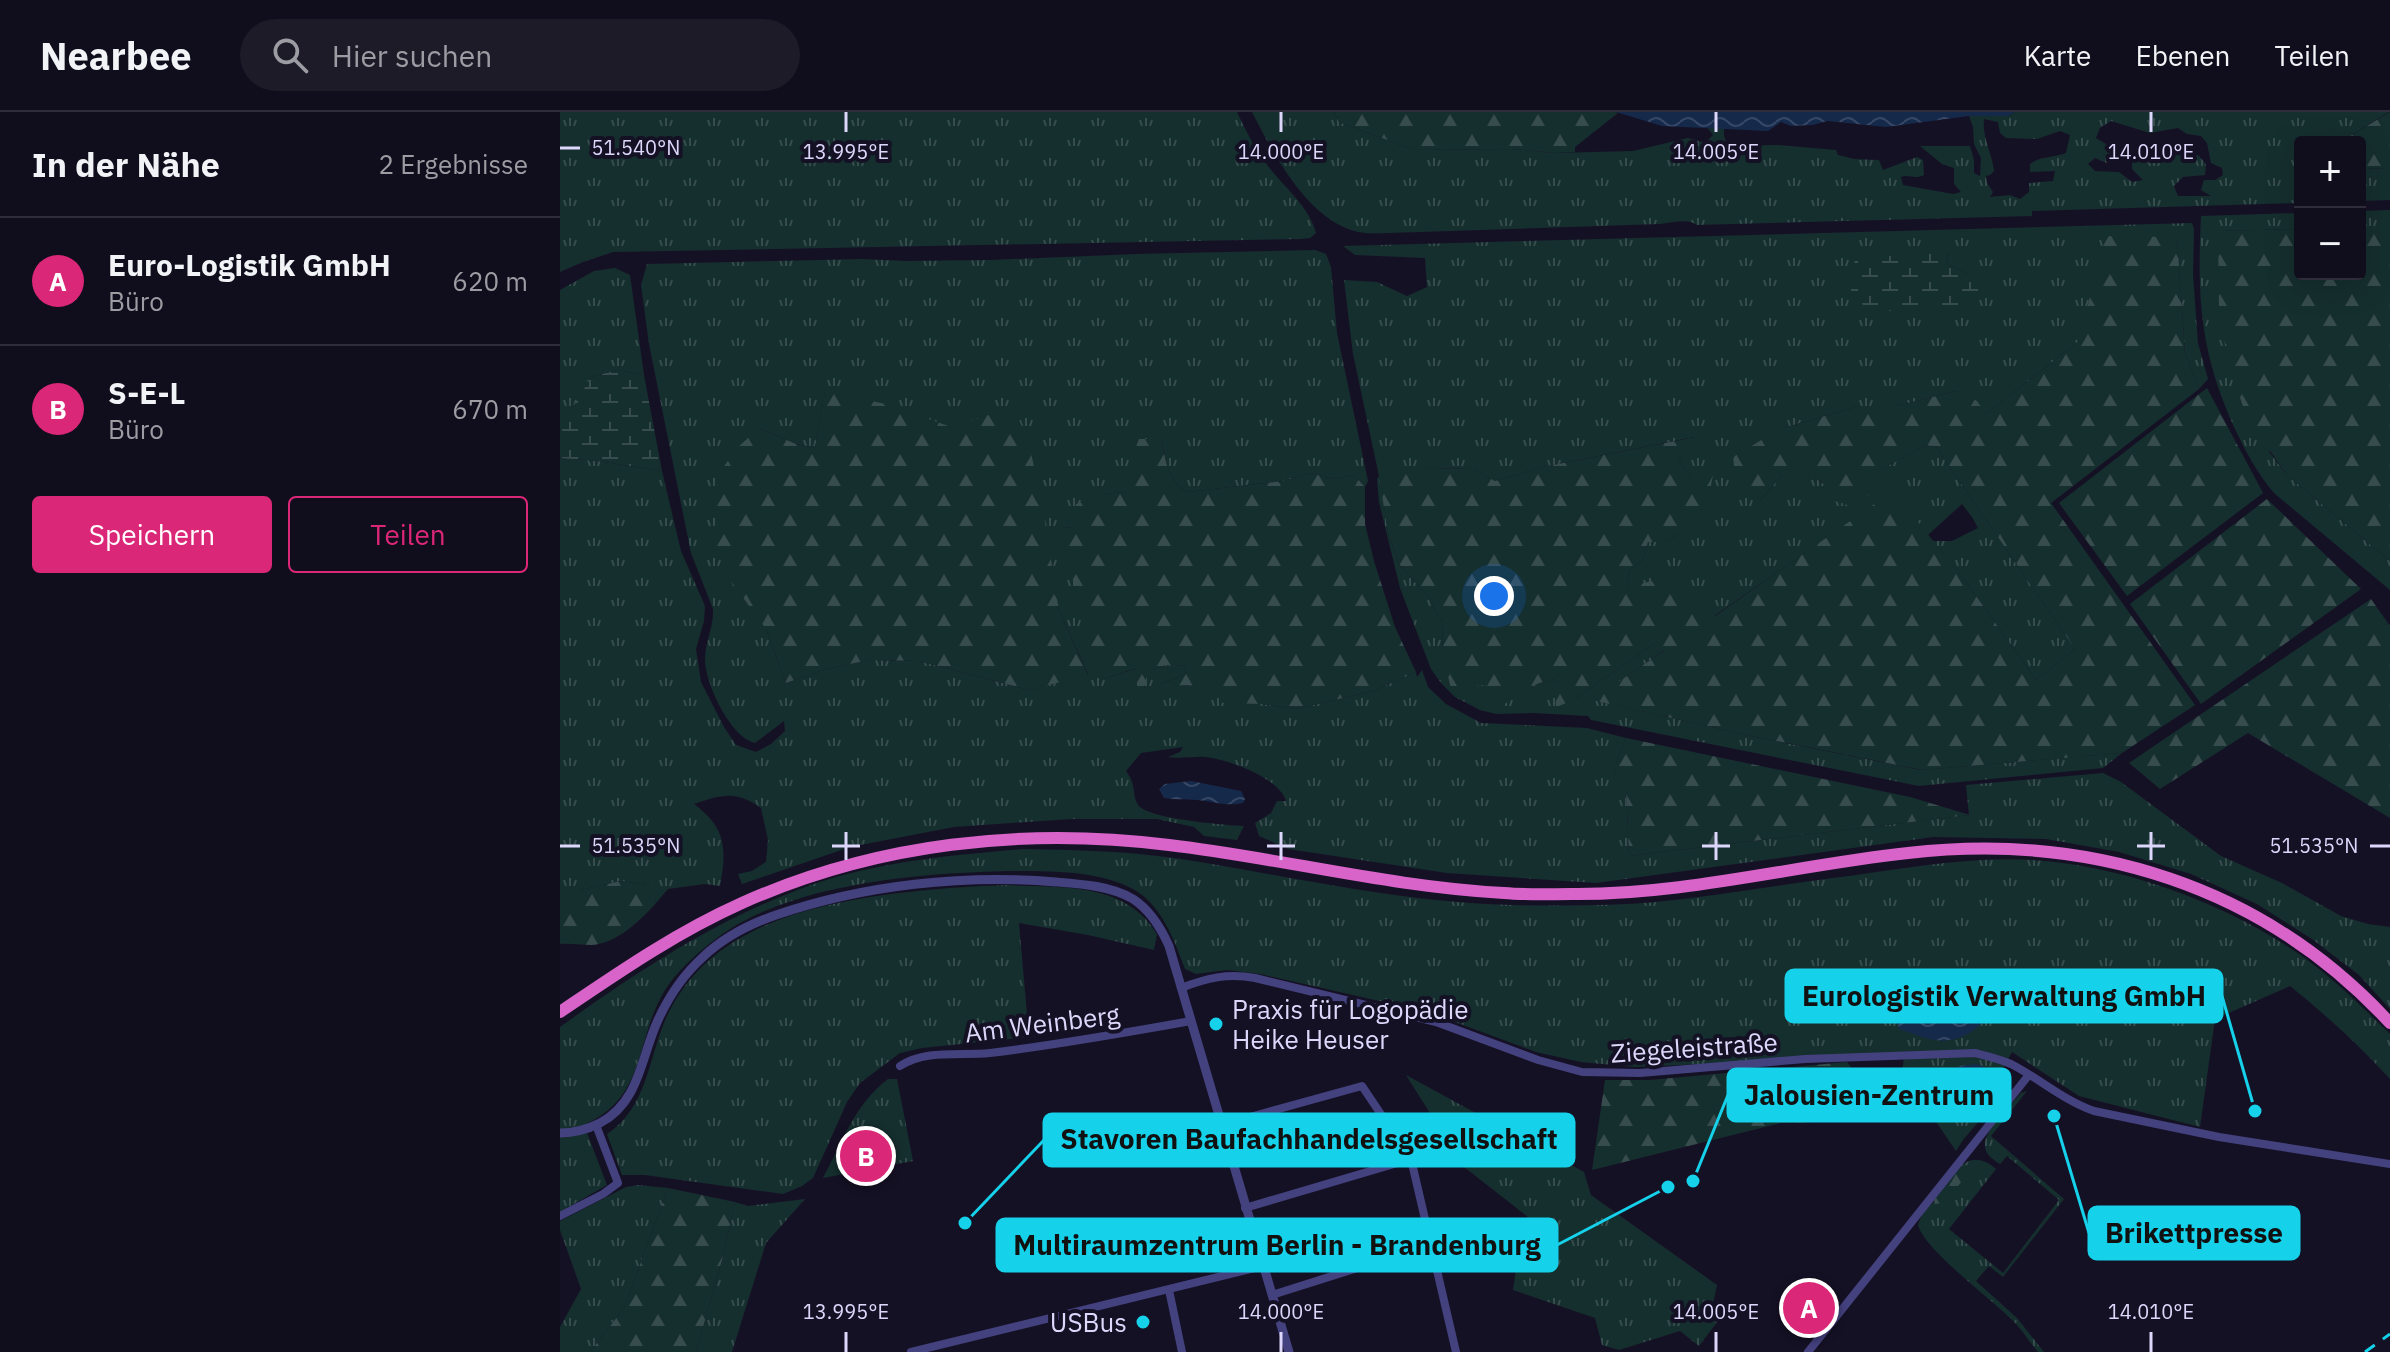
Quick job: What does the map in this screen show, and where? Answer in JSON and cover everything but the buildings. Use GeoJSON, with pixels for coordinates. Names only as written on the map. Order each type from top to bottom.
{"type":"FeatureCollection","features":[{"type":"Feature","properties":{"kind":"highway"},"geometry":{"type":"LineString","coordinates":[[560,1012],[633,962],[683,933],[743,902],[812,876],[881,856],[946,845],[1014,838],[1091,838],[1168,845],[1424,885],[1504,893],[1594,894],[1655,890],[1936,850],[2003,847],[2082,855],[2159,874],[2258,918],[2332,967],[2390,1023]]}},
{"type":"Feature","properties":{"kind":"street"},"geometry":{"type":"LineString","coordinates":[[560,1133],[596,1125],[618,1110],[633,1092],[656,1024],[671,993],[691,968],[726,939],[752,924],[837,897],[918,885],[967,881],[1041,881],[1099,887],[1133,900],[1155,920],[1169,946],[1289,1352]]}},
{"type":"Feature","properties":{"kind":"street","name":"Ziegeleistraße"},"geometry":{"type":"LineString","coordinates":[[1181,988],[1207,978],[1227,975],[1255,978],[1436,1022],[1538,1060],[1582,1072],[1640,1073],[1805,1059],[1975,1053],[2012,1065],[2074,1104],[2094,1111],[2219,1137],[2390,1164]]}},
{"type":"Feature","properties":{"kind":"street","name":"Am Weinberg"},"geometry":{"type":"LineString","coordinates":[[900,1066],[925,1056],[988,1053],[1191,1021]]}},
{"type":"Feature","properties":{"kind":"street"},"geometry":{"type":"LineString","coordinates":[[1808,1352],[2028,1076]]}},
{"type":"Feature","properties":{"kind":"street"},"geometry":{"type":"LineString","coordinates":[[1221,1125],[1362,1086],[1411,1159],[1456,1352]]}},
{"type":"Feature","properties":{"kind":"street"},"geometry":{"type":"LineString","coordinates":[[560,1216],[618,1183],[596,1125]]}},
{"type":"Feature","properties":{"kind":"street"},"geometry":{"type":"LineString","coordinates":[[1245,1208],[1411,1159]]}},
{"type":"Feature","properties":{"kind":"street"},"geometry":{"type":"LineString","coordinates":[[1272,1295],[1430,1245]]}},
{"type":"Feature","properties":{"kind":"street"},"geometry":{"type":"LineString","coordinates":[[911,1352],[1263,1266]]}},
{"type":"Feature","properties":{"kind":"street"},"geometry":{"type":"LineString","coordinates":[[1169,1290],[1182,1352]]}},
{"type":"Feature","properties":{"kind":"green space"},"geometry":{"type":"Polygon","coordinates":[[[560,112],[1237,112],[1261,156],[1301,204],[1316,233],[1310,238],[1301,239],[613,252],[560,272],[560,112]]]}},
{"type":"Feature","properties":{"kind":"green space"},"geometry":{"type":"Polygon","coordinates":[[[1252,112],[1334,112],[1339,122],[1414,150],[1633,151],[1688,138],[1705,143],[1713,135],[1707,127],[1724,128],[1728,146],[1777,145],[1836,150],[1838,155],[1854,159],[1879,160],[1883,170],[1917,157],[1923,160],[1924,175],[1901,177],[1903,185],[1953,194],[1961,192],[1954,184],[1954,168],[1942,164],[1920,146],[1970,146],[1974,173],[1980,176],[1981,158],[1974,144],[1969,116],[2008,116],[2015,112],[2389,112],[2350,136],[2294,136],[2294,203],[2032,211],[2032,216],[1697,225],[1684,221],[1358,232],[1323,214],[1308,200],[1282,165],[1252,112]],[[1984,119],[1984,133],[1994,171],[1986,176],[1993,192],[1990,197],[2010,195],[2020,199],[2029,192],[2029,183],[2053,181],[2055,171],[2030,172],[2030,164],[2066,153],[2070,135],[2060,131],[2037,139],[2006,138],[2000,133],[1998,122],[1984,119]],[[2111,121],[2100,128],[2096,138],[2121,153],[2107,163],[2095,158],[2088,164],[2095,171],[2119,172],[2132,182],[2143,180],[2132,169],[2132,161],[2182,154],[2198,155],[2206,164],[2205,175],[2183,177],[2174,186],[2178,196],[2211,196],[2201,190],[2204,180],[2215,180],[2223,175],[2222,168],[2211,163],[2207,143],[2201,136],[2187,134],[2178,128],[2150,133],[2111,121]]]}},
{"type":"Feature","properties":{"kind":"green space"},"geometry":{"type":"Polygon","coordinates":[[[1334,112],[1618,113],[1575,147],[1575,152],[1554,153],[1513,149],[1414,150],[1339,122],[1334,112]]]}},
{"type":"Feature","properties":{"kind":"green space"},"geometry":{"type":"Polygon","coordinates":[[[2390,112],[2390,168],[2366,169],[2366,136],[2350,136],[2390,112]]]}},
{"type":"Feature","properties":{"kind":"green space"},"geometry":{"type":"Polygon","coordinates":[[[2390,168],[2390,200],[2366,201],[2366,169],[2390,168]]]}},
{"type":"Feature","properties":{"kind":"green space"},"geometry":{"type":"Polygon","coordinates":[[[2390,210],[2390,227],[2366,227],[2366,211],[2390,210]]]}},
{"type":"Feature","properties":{"kind":"green space"},"geometry":{"type":"Polygon","coordinates":[[[2294,213],[2294,229],[2218,231],[2270,453],[2287,475],[2390,561],[2390,590],[2274,493],[2252,462],[2235,429],[2214,375],[2203,325],[2201,216],[2294,213]]]}},
{"type":"Feature","properties":{"kind":"green space"},"geometry":{"type":"Polygon","coordinates":[[[2192,223],[2198,343],[2208,379],[2199,389],[2185,353],[2177,238],[2079,341],[1986,414],[1956,391],[1897,406],[1859,406],[1780,429],[1758,503],[1783,474],[1808,474],[1828,486],[1870,492],[1882,483],[1882,469],[1926,445],[1936,447],[2075,649],[2036,680],[1933,541],[1952,541],[1978,528],[1962,504],[1928,535],[1893,492],[1714,616],[1627,588],[1629,570],[1642,561],[1648,542],[1666,542],[1678,534],[1691,517],[1691,477],[1679,462],[1694,437],[1543,467],[1495,481],[1473,469],[1432,468],[1380,477],[1388,533],[1399,564],[1428,597],[1443,623],[1442,654],[1487,685],[1496,714],[1480,710],[1455,697],[1431,669],[1400,588],[1379,502],[1379,476],[1353,354],[1344,280],[1377,282],[1407,296],[1427,287],[1425,258],[1355,255],[1343,246],[2192,223]],[[1949,252],[1851,276],[1970,275],[1946,263],[1949,252]]]}},
{"type":"Feature","properties":{"kind":"green space"},"geometry":{"type":"Polygon","coordinates":[[[2366,227],[2390,227],[2390,561],[2287,475],[2248,420],[2229,367],[2219,311],[2218,231],[2294,229],[2294,280],[2366,280],[2366,227]]]}},
{"type":"Feature","properties":{"kind":"green space"},"geometry":{"type":"Polygon","coordinates":[[[2105,236],[2177,237],[2185,353],[2199,389],[2051,503],[2195,705],[2122,753],[1922,770],[1592,700],[1665,650],[1653,644],[1574,700],[1556,707],[1555,693],[1562,683],[1552,679],[1521,691],[1496,714],[1484,705],[1486,685],[1451,688],[1442,654],[1443,623],[1428,597],[1399,564],[1388,533],[1379,476],[1432,468],[1473,469],[1495,481],[1543,467],[1695,437],[1679,462],[1691,477],[1713,475],[1708,501],[1678,534],[1666,542],[1648,542],[1642,561],[1629,570],[1627,588],[1656,580],[1673,580],[1694,592],[1715,616],[1893,491],[1964,579],[2036,680],[2075,649],[1936,447],[1926,445],[1882,469],[1882,483],[1854,507],[1835,501],[1820,481],[1792,474],[1783,474],[1758,503],[1737,492],[1733,457],[1780,429],[1859,406],[1897,406],[1956,391],[1977,401],[1986,414],[2079,341],[2105,236]]]}},
{"type":"Feature","properties":{"kind":"green space"},"geometry":{"type":"Polygon","coordinates":[[[1315,250],[1326,254],[1331,267],[1337,333],[1368,481],[1365,487],[1354,475],[1334,479],[1311,473],[1283,481],[1187,492],[1171,476],[1161,439],[1128,470],[1127,492],[1103,494],[1072,528],[1065,527],[1103,679],[1138,668],[1144,691],[1146,672],[1166,665],[1186,666],[1185,674],[1161,684],[1200,686],[1262,704],[1296,709],[1373,691],[1416,672],[1417,677],[1422,670],[1428,687],[1446,704],[1481,723],[1587,728],[1626,738],[1616,763],[1615,789],[1626,788],[1629,856],[1969,815],[1966,785],[2103,773],[2121,782],[2221,856],[2282,883],[2341,916],[2390,927],[2390,1009],[2359,975],[2312,939],[2257,904],[2191,874],[2119,852],[2046,839],[1933,837],[1596,883],[1447,873],[1288,849],[1259,836],[1255,823],[1271,813],[1277,801],[1286,801],[1282,793],[1264,778],[1228,762],[1206,757],[1168,757],[1180,752],[1183,747],[1141,753],[1126,771],[1132,781],[1137,803],[1146,811],[1172,818],[1244,826],[1237,840],[1204,836],[1194,827],[1157,819],[1071,819],[954,827],[850,847],[742,884],[738,874],[752,871],[766,862],[768,840],[761,808],[736,796],[728,796],[694,804],[713,822],[722,840],[720,886],[705,884],[668,889],[656,903],[653,886],[621,881],[580,890],[560,890],[560,458],[662,471],[681,551],[705,606],[696,649],[701,682],[736,745],[756,752],[785,731],[784,721],[755,743],[746,739],[728,720],[709,681],[705,659],[713,609],[691,553],[649,344],[641,285],[647,264],[863,259],[990,260],[1315,250]],[[825,392],[815,448],[796,444],[759,428],[766,629],[786,683],[827,669],[869,660],[919,661],[1029,690],[1088,674],[1059,610],[1051,566],[951,427],[825,392]]]}},
{"type":"Feature","properties":{"kind":"green space"},"geometry":{"type":"Polygon","coordinates":[[[1949,251],[1946,263],[1993,292],[1949,309],[1879,311],[1851,300],[1855,259],[1949,251]]]}},
{"type":"Feature","properties":{"kind":"green space"},"geometry":{"type":"Polygon","coordinates":[[[615,268],[630,275],[644,375],[617,370],[591,377],[575,405],[560,417],[560,290],[594,271],[615,268]]]}},
{"type":"Feature","properties":{"kind":"green space"},"geometry":{"type":"Polygon","coordinates":[[[617,370],[644,375],[662,471],[560,458],[560,417],[575,404],[591,377],[617,370]]]}},
{"type":"Feature","properties":{"kind":"green space"},"geometry":{"type":"Polygon","coordinates":[[[2207,388],[2263,493],[2127,596],[2059,503],[2207,388]]]}},
{"type":"Feature","properties":{"kind":"green space"},"geometry":{"type":"Polygon","coordinates":[[[825,391],[890,405],[951,427],[1014,407],[1029,445],[1041,497],[1059,610],[1088,675],[1029,690],[919,661],[869,660],[827,669],[786,683],[766,629],[725,573],[714,538],[718,475],[737,448],[759,428],[796,444],[815,448],[825,391]]]}},
{"type":"Feature","properties":{"kind":"green space"},"geometry":{"type":"Polygon","coordinates":[[[1139,439],[1161,439],[1171,476],[1187,492],[1283,481],[1311,473],[1334,479],[1354,475],[1365,487],[1365,524],[1374,561],[1395,627],[1416,672],[1373,691],[1296,709],[1223,703],[1202,687],[1159,685],[1185,674],[1186,666],[1166,665],[1147,672],[1144,691],[1137,687],[1137,668],[1103,679],[1078,607],[1064,527],[1072,528],[1076,504],[1103,494],[1127,492],[1127,470],[1139,439]]]}},
{"type":"Feature","properties":{"kind":"green space"},"geometry":{"type":"Polygon","coordinates":[[[2267,499],[2361,589],[2201,704],[2130,604],[2267,499]]]}},
{"type":"Feature","properties":{"kind":"green space"},"geometry":{"type":"Polygon","coordinates":[[[2371,599],[2390,626],[2390,818],[2248,733],[2160,789],[2129,763],[2371,599]]]}},
{"type":"Feature","properties":{"kind":"green space"},"geometry":{"type":"Polygon","coordinates":[[[1653,644],[1666,649],[1593,700],[1921,770],[2122,753],[2103,768],[1919,786],[1591,720],[1588,716],[1496,714],[1510,697],[1526,687],[1552,679],[1562,683],[1574,700],[1653,644]]]}},
{"type":"Feature","properties":{"kind":"green space"},"geometry":{"type":"Polygon","coordinates":[[[1626,738],[1910,797],[1970,815],[1629,856],[1626,789],[1614,789],[1616,763],[1626,738]]]}},
{"type":"Feature","properties":{"kind":"green space"},"geometry":{"type":"Polygon","coordinates":[[[1024,849],[1155,856],[1385,894],[1470,903],[1531,905],[1656,902],[1957,862],[2007,859],[2065,863],[2168,888],[2234,916],[2293,950],[2331,979],[2390,1034],[2390,1079],[2342,1031],[2290,986],[2215,1019],[2200,1127],[2079,1096],[2012,1052],[2002,1071],[2008,1079],[2006,1089],[1956,1151],[1902,1072],[1904,1058],[1935,1054],[1634,1067],[1581,1062],[1536,1052],[1428,1012],[1260,974],[1227,970],[1196,974],[1185,969],[1166,924],[1152,904],[1133,889],[1104,878],[1039,871],[937,875],[859,884],[784,903],[751,917],[698,953],[677,974],[655,1009],[630,1083],[605,1113],[584,1125],[607,1185],[560,1212],[560,1027],[682,946],[779,897],[840,876],[892,864],[1024,849]]]}},
{"type":"Feature","properties":{"kind":"green space"},"geometry":{"type":"Polygon","coordinates":[[[621,881],[654,886],[656,903],[635,924],[610,940],[592,945],[560,944],[560,890],[580,890],[621,881]]]}},
{"type":"Feature","properties":{"kind":"green space"},"geometry":{"type":"Polygon","coordinates":[[[1007,885],[1070,888],[1110,896],[1128,904],[1144,917],[1157,934],[1154,950],[1019,923],[1029,1037],[900,1053],[860,1083],[847,1102],[813,1178],[802,1186],[783,1194],[645,1175],[622,1175],[607,1134],[620,1123],[638,1098],[664,1023],[681,992],[703,966],[729,945],[758,928],[823,906],[906,892],[1007,885]]]}},
{"type":"Feature","properties":{"kind":"green space"},"geometry":{"type":"Polygon","coordinates":[[[1847,1062],[1854,1071],[1813,1122],[1781,1123],[1592,1170],[1605,1080],[1650,1080],[1847,1062]]]}},
{"type":"Feature","properties":{"kind":"green space"},"geometry":{"type":"Polygon","coordinates":[[[1406,1075],[1584,1172],[1591,1195],[1717,1285],[1713,1304],[1724,1313],[1699,1346],[1680,1331],[1619,1350],[1602,1345],[1595,1318],[1513,1290],[1523,1222],[1528,1217],[1445,1152],[1453,1150],[1406,1075]]]}},
{"type":"Feature","properties":{"kind":"green space"},"geometry":{"type":"Polygon","coordinates":[[[888,1079],[897,1079],[913,1161],[823,1178],[858,1112],[888,1079]]]}},
{"type":"Feature","properties":{"kind":"green space"},"geometry":{"type":"Polygon","coordinates":[[[2027,1091],[1991,1136],[2064,1199],[2003,1277],[1989,1266],[1976,1281],[2017,1318],[2044,1352],[2038,1352],[2014,1322],[1944,1260],[1918,1225],[1929,1206],[1947,1193],[1947,1189],[1955,1189],[1965,1167],[1960,1166],[1974,1160],[1987,1163],[1996,1169],[1949,1229],[2003,1273],[2059,1200],[2007,1156],[2000,1164],[1986,1150],[1986,1137],[1994,1124],[2021,1093],[2027,1091]]]}},
{"type":"Feature","properties":{"kind":"green space"},"geometry":{"type":"Polygon","coordinates":[[[1960,1166],[1973,1167],[1955,1190],[1947,1189],[1948,1198],[1935,1204],[1934,1200],[1960,1166]]]}},
{"type":"Feature","properties":{"kind":"green space"},"geometry":{"type":"Polygon","coordinates":[[[626,1187],[668,1188],[624,1308],[590,1352],[560,1352],[560,1327],[581,1289],[560,1230],[560,1221],[626,1187]]]}},
{"type":"Feature","properties":{"kind":"green space"},"geometry":{"type":"Polygon","coordinates":[[[668,1188],[735,1202],[696,1352],[590,1352],[624,1308],[668,1188]]]}},
{"type":"Feature","properties":{"kind":"green space"},"geometry":{"type":"Polygon","coordinates":[[[805,1199],[766,1243],[732,1352],[696,1352],[735,1202],[748,1206],[805,1199]]]}},
{"type":"Feature","properties":{"kind":"water"},"geometry":{"type":"Polygon","coordinates":[[[1616,112],[2015,112],[2008,116],[1969,116],[1886,127],[1828,121],[1791,126],[1781,122],[1768,131],[1662,126],[1616,112]]]}},
{"type":"Feature","properties":{"kind":"water"},"geometry":{"type":"Polygon","coordinates":[[[1191,781],[1241,791],[1245,799],[1243,803],[1231,804],[1168,799],[1159,789],[1165,784],[1191,781]]]}},
{"type":"Feature","properties":{"kind":"water"},"geometry":{"type":"Polygon","coordinates":[[[1969,996],[1983,1004],[1987,1015],[1977,1028],[1963,1036],[1946,1041],[1899,1029],[1895,1014],[1909,999],[1969,996]]]}},
{"type":"Feature","properties":{"kind":"water"},"geometry":{"type":"Polygon","coordinates":[[[1976,1064],[1997,1075],[2001,1090],[1977,1109],[1950,1120],[1935,1108],[1933,1091],[1960,1066],[1976,1064]]]}},
{"type":"Feature","properties":{"kind":"railway"},"geometry":{"type":"LineString","coordinates":[[2365,1352],[2390,1334]]}},
{"type":"Feature","properties":{"kind":"place","name":"Praxis für Logopädie Heike Heuser"},"geometry":{"type":"Point","coordinates":[1216,1024]}},
{"type":"Feature","properties":{"kind":"place","name":"Eurologistik Verwaltung GmbH"},"geometry":{"type":"Point","coordinates":[2255,1111]}},
{"type":"Feature","properties":{"kind":"place","name":"Brikettpresse"},"geometry":{"type":"Point","coordinates":[2054,1116]}},
{"type":"Feature","properties":{"kind":"place","name":"S-E-L"},"geometry":{"type":"Point","coordinates":[866,1156]}},
{"type":"Feature","properties":{"kind":"place","name":"Jalousien-Zentrum"},"geometry":{"type":"Point","coordinates":[1693,1181]}},
{"type":"Feature","properties":{"kind":"place","name":"Multiraumzentrum Berlin - Brandenburg"},"geometry":{"type":"Point","coordinates":[1668,1187]}},
{"type":"Feature","properties":{"kind":"place","name":"Stavoren Baufachhandelsgesellschaft"},"geometry":{"type":"Point","coordinates":[965,1223]}},
{"type":"Feature","properties":{"kind":"place","name":"Euro-Logistik GmbH"},"geometry":{"type":"Point","coordinates":[1809,1308]}},
{"type":"Feature","properties":{"kind":"place","name":"USBus"},"geometry":{"type":"Point","coordinates":[1143,1322]}}]}
